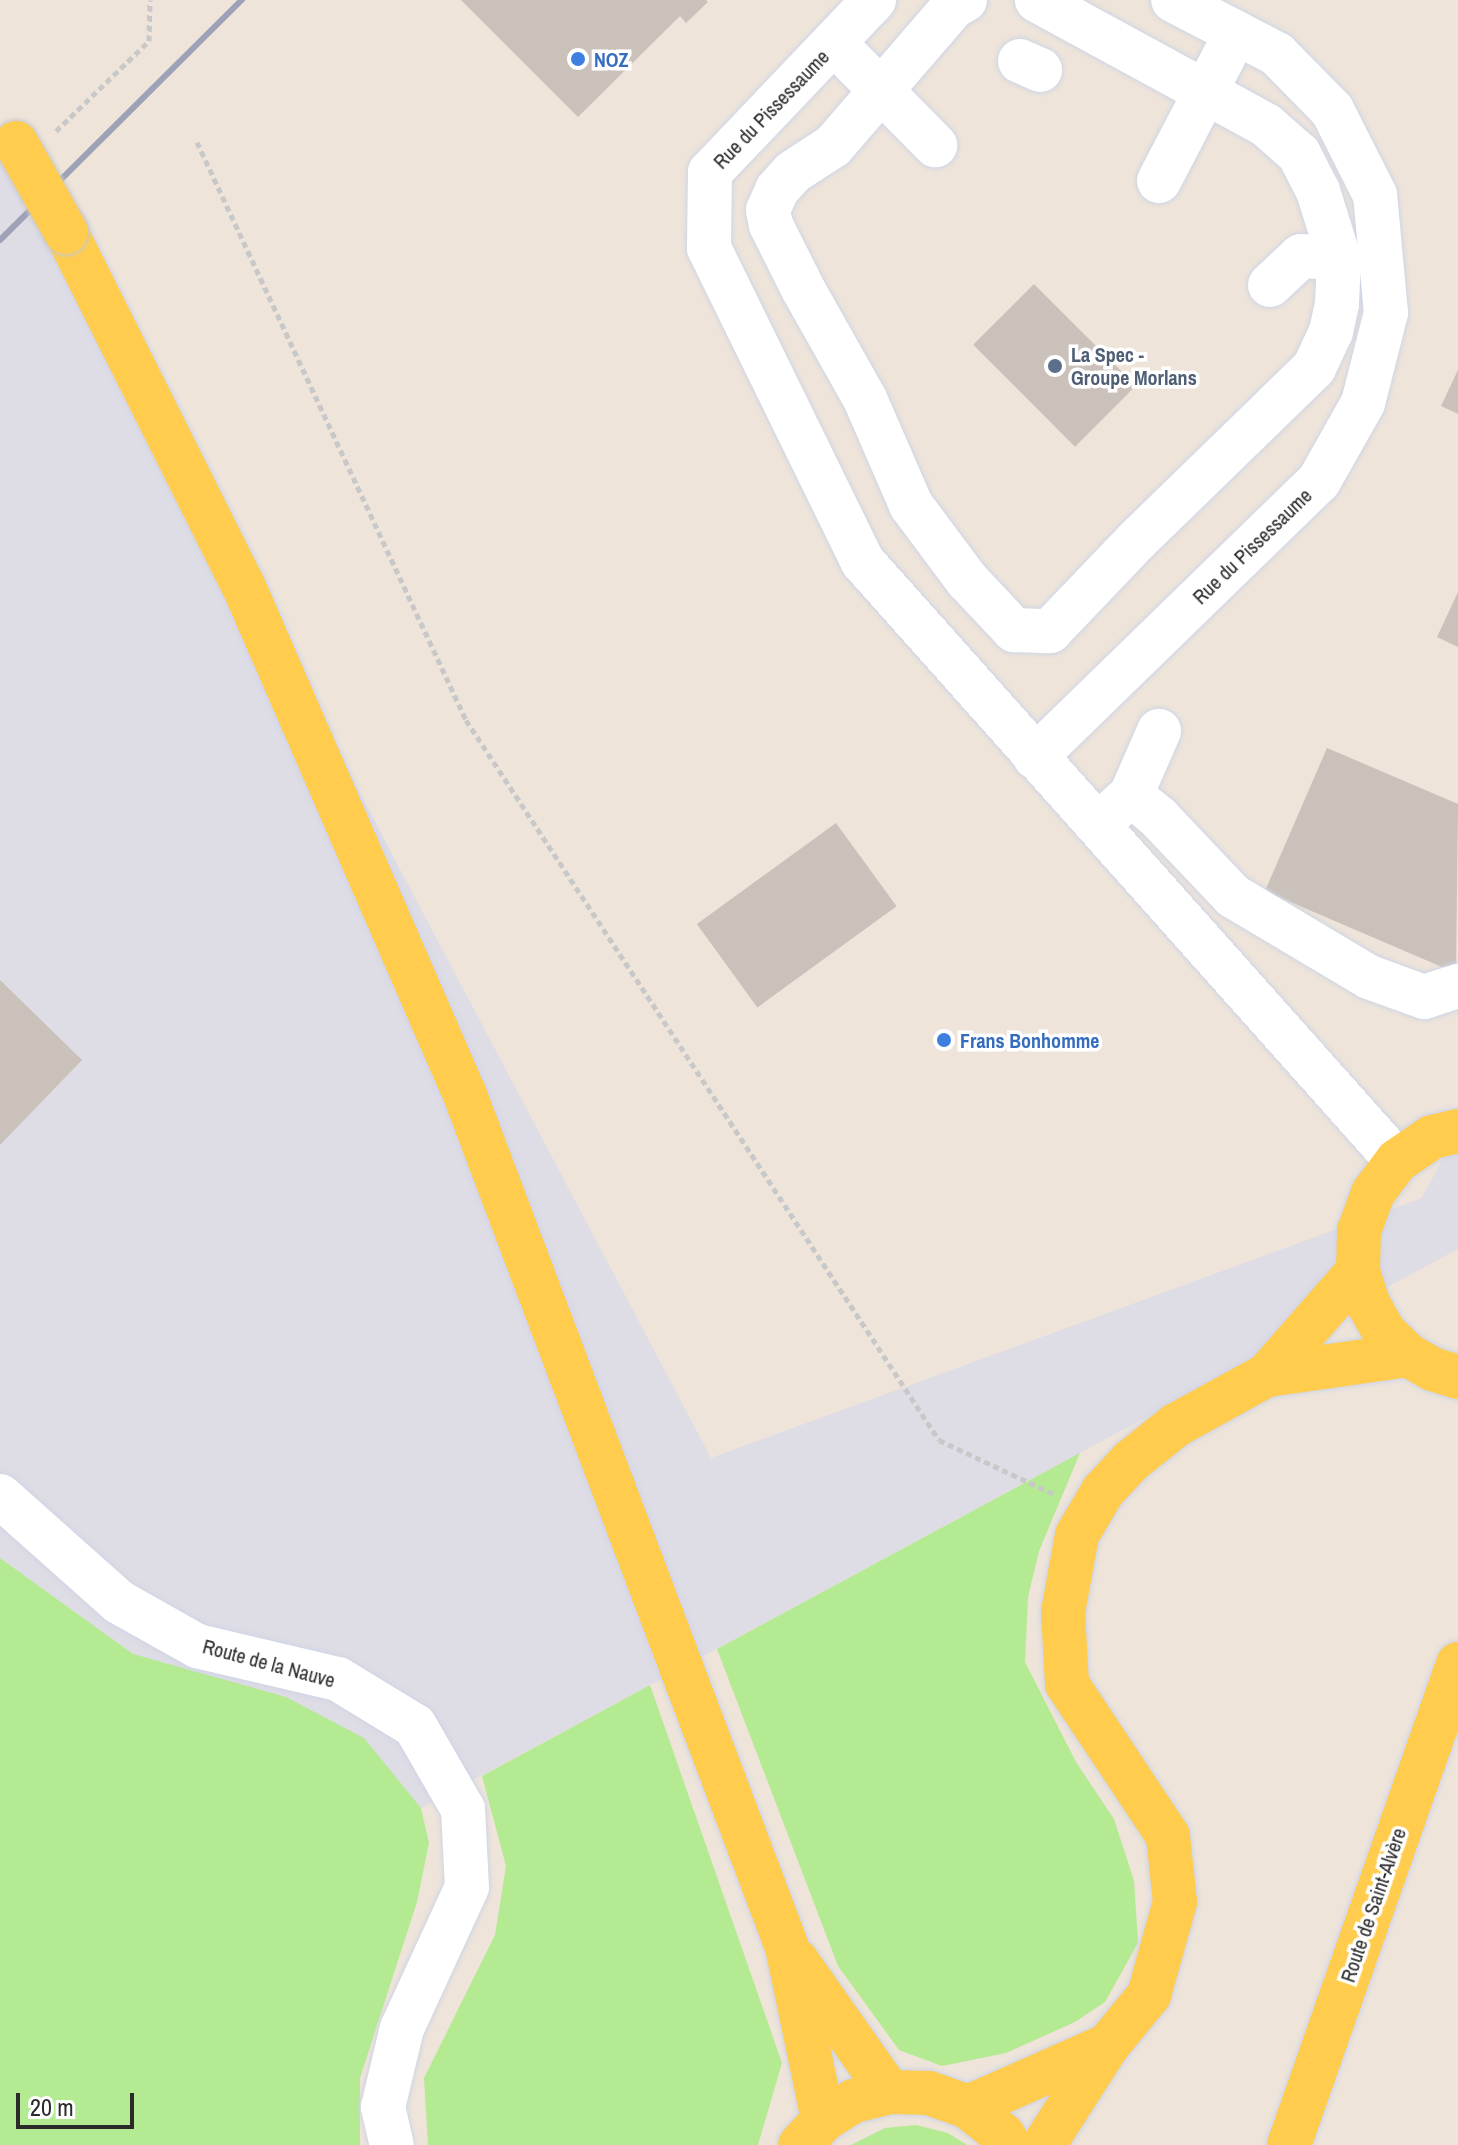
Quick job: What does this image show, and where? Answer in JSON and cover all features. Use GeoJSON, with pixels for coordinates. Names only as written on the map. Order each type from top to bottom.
{"type":"FeatureCollection","features":[{"type":"Feature","properties":{"kind":"main road"},"geometry":{"type":"LineString","coordinates":[[21,134],[66,232],[244,587],[465,1095],[787,1947],[812,2132],[854,2101],[889,2092],[929,2093],[968,2107],[1003,2135],[1009,2145]]}},
{"type":"Feature","properties":{"kind":"main road"},"geometry":{"type":"LineString","coordinates":[[1458,1131],[1432,1137],[1397,1161],[1373,1193],[1359,1231],[1358,1271],[1368,1303],[1384,1332],[1408,1355],[1432,1369],[1458,1377]]}},
{"type":"Feature","properties":{"kind":"main road"},"geometry":{"type":"LineString","coordinates":[[1044,2145],[1108,2045],[1149,1995],[1175,1902],[1168,1836],[1067,1684],[1063,1612],[1077,1535],[1103,1491],[1131,1461],[1176,1425],[1267,1375],[1358,1271]]}},
{"type":"Feature","properties":{"kind":"main road"},"geometry":{"type":"LineString","coordinates":[[1267,1375],[1408,1355]]}},
{"type":"Feature","properties":{"kind":"main road","name":"Route de Saint-Alvère"},"geometry":{"type":"LineString","coordinates":[[1289,2145],[1458,1664]]}},
{"type":"Feature","properties":{"kind":"main road"},"geometry":{"type":"LineString","coordinates":[[787,1947],[889,2092]]}},
{"type":"Feature","properties":{"kind":"main road"},"geometry":{"type":"LineString","coordinates":[[968,2107],[1108,2045]]}},
{"type":"Feature","properties":{"kind":"street","name":"Rue du Pissessaume"},"geometry":{"type":"LineString","coordinates":[[874,0],[710,172],[709,248],[863,562],[1397,1161]]}},
{"type":"Feature","properties":{"kind":"street"},"geometry":{"type":"LineString","coordinates":[[965,0],[953,7],[833,146],[793,172],[777,190],[768,210],[771,225],[865,399],[911,505],[967,580],[1014,630],[1050,631],[1137,540],[1314,368],[1331,332],[1337,304],[1339,258],[1318,191],[1299,154],[1266,125],[1037,0]]}},
{"type":"Feature","properties":{"kind":"street","name":"Rue du Pissessaume"},"geometry":{"type":"LineString","coordinates":[[1035,757],[1319,481],[1363,403],[1386,313],[1375,195],[1332,110],[1277,54],[1173,0]]}},
{"type":"Feature","properties":{"kind":"street"},"geometry":{"type":"LineString","coordinates":[[1159,181],[1236,33]]}},
{"type":"Feature","properties":{"kind":"street"},"geometry":{"type":"LineString","coordinates":[[834,43],[935,145]]}},
{"type":"Feature","properties":{"kind":"street"},"geometry":{"type":"LineString","coordinates":[[1270,285],[1301,256],[1339,258]]}},
{"type":"Feature","properties":{"kind":"street"},"geometry":{"type":"LineString","coordinates":[[1097,825],[1131,795],[1159,731]]}},
{"type":"Feature","properties":{"kind":"street"},"geometry":{"type":"LineString","coordinates":[[1131,795],[1159,818],[1233,896],[1369,977],[1424,997],[1458,986]]}},
{"type":"Feature","properties":{"kind":"street","name":"Route de la Nauve"},"geometry":{"type":"LineString","coordinates":[[0,1496],[119,1602],[197,1646],[338,1679],[415,1726],[463,1809],[467,1887],[402,2028],[383,2107],[392,2145]]}},
{"type":"Feature","properties":{"kind":"path"},"geometry":{"type":"LineString","coordinates":[[21,134],[149,41],[150,0]]}},
{"type":"Feature","properties":{"kind":"path"},"geometry":{"type":"LineString","coordinates":[[197,142],[466,720],[939,1440],[1091,1511]]}},
{"type":"Feature","properties":{"kind":"shaded area"},"geometry":{"type":"Polygon","coordinates":[[[0,127],[28,165],[711,1458],[1422,1198],[1458,1130],[1458,1249],[379,1831],[0,1558],[0,127]]]}},
{"type":"Feature","properties":{"kind":"green space"},"geometry":{"type":"Polygon","coordinates":[[[1080,1453],[1039,1551],[1028,1597],[1025,1662],[1076,1762],[1114,1819],[1134,1881],[1138,1943],[1105,2002],[1075,2022],[1006,2053],[942,2066],[899,2050],[838,1966],[717,1649],[1080,1453]]]}},
{"type":"Feature","properties":{"kind":"green space"},"geometry":{"type":"Polygon","coordinates":[[[0,1558],[133,1654],[286,1697],[364,1738],[421,1808],[429,1843],[417,1902],[360,2078],[360,2145],[0,2145],[0,1558]]]}},
{"type":"Feature","properties":{"kind":"green space"},"geometry":{"type":"Polygon","coordinates":[[[650,1685],[782,2063],[758,2145],[428,2145],[424,2078],[495,1935],[506,1866],[482,1776],[650,1685]]]}},
{"type":"Feature","properties":{"kind":"green space"},"geometry":{"type":"Polygon","coordinates":[[[916,2125],[948,2133],[967,2145],[851,2145],[885,2128],[916,2125]]]}},
{"type":"Feature","properties":{"kind":"building","name":"NOZ"},"geometry":{"type":"Polygon","coordinates":[[[461,0],[708,2],[686,23],[680,16],[578,117],[461,0]]]}},
{"type":"Feature","properties":{"kind":"building"},"geometry":{"type":"Polygon","coordinates":[[[1034,284],[1136,386],[1075,447],[973,345],[1034,284]]]}},
{"type":"Feature","properties":{"kind":"building"},"geometry":{"type":"Polygon","coordinates":[[[1458,370],[1458,414],[1441,406],[1458,370]]]}},
{"type":"Feature","properties":{"kind":"building"},"geometry":{"type":"Polygon","coordinates":[[[1458,592],[1458,647],[1437,637],[1458,592]]]}},
{"type":"Feature","properties":{"kind":"building"},"geometry":{"type":"Polygon","coordinates":[[[1327,748],[1458,804],[1456,973],[1265,891],[1327,748]]]}},
{"type":"Feature","properties":{"kind":"building"},"geometry":{"type":"Polygon","coordinates":[[[836,823],[897,906],[757,1007],[697,924],[836,823]]]}},
{"type":"Feature","properties":{"kind":"building"},"geometry":{"type":"Polygon","coordinates":[[[0,980],[82,1060],[0,1145],[0,980]]]}},
{"type":"Feature","properties":{"kind":"railway"},"geometry":{"type":"LineString","coordinates":[[0,240],[242,0]]}},
{"type":"Feature","properties":{"kind":"place","name":"NOZ"},"geometry":{"type":"Point","coordinates":[578,59]}},
{"type":"Feature","properties":{"kind":"place","name":"La Spec - Groupe Morlans"},"geometry":{"type":"Point","coordinates":[1055,366]}},
{"type":"Feature","properties":{"kind":"place","name":"Frans Bonhomme"},"geometry":{"type":"Point","coordinates":[944,1040]}}]}
